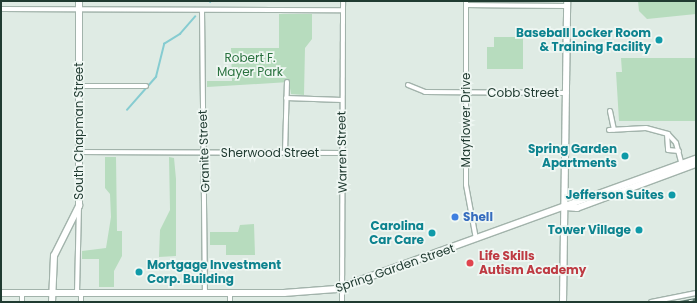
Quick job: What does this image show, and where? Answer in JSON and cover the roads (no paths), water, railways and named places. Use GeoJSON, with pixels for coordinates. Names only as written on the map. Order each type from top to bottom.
{"type":"FeatureCollection","features":[{"type":"Feature","properties":{"kind":"main road","name":"South Chapman Street"},"geometry":{"type":"LineString","coordinates":[[52,302],[55,252],[79,206],[79,1]]}},
{"type":"Feature","properties":{"kind":"main road"},"geometry":{"type":"LineString","coordinates":[[563,302],[566,207],[567,3]]}},
{"type":"Feature","properties":{"kind":"main road","name":"Spring Garden Street"},"geometry":{"type":"LineString","coordinates":[[1,293],[316,292],[343,288],[566,207],[578,208],[696,159]]}},
{"type":"Feature","properties":{"kind":"main road","name":"Spring Garden Street"},"geometry":{"type":"LineString","coordinates":[[682,166],[696,164]]}},
{"type":"Feature","properties":{"kind":"street","name":"Warren Street"},"geometry":{"type":"LineString","coordinates":[[342,302],[343,1]]}},
{"type":"Feature","properties":{"kind":"street"},"geometry":{"type":"LineString","coordinates":[[466,3],[567,3]]}},
{"type":"Feature","properties":{"kind":"street","name":"Mayflower Drive"},"geometry":{"type":"LineString","coordinates":[[466,3],[466,185],[476,239]]}},
{"type":"Feature","properties":{"kind":"street"},"geometry":{"type":"LineString","coordinates":[[1,9],[79,8],[342,10]]}},
{"type":"Feature","properties":{"kind":"street","name":"Granite Street"},"geometry":{"type":"LineString","coordinates":[[202,10],[205,293]]}},
{"type":"Feature","properties":{"kind":"street"},"geometry":{"type":"LineString","coordinates":[[285,153],[287,82]]}},
{"type":"Feature","properties":{"kind":"street","name":"Cobb Street"},"geometry":{"type":"LineString","coordinates":[[408,85],[425,92],[567,93]]}},
{"type":"Feature","properties":{"kind":"street"},"geometry":{"type":"LineString","coordinates":[[79,86],[146,86]]}},
{"type":"Feature","properties":{"kind":"street"},"geometry":{"type":"LineString","coordinates":[[286,98],[342,100]]}},
{"type":"Feature","properties":{"kind":"street"},"geometry":{"type":"LineString","coordinates":[[610,111],[611,130],[646,128],[667,134],[673,138],[679,151],[682,166]]}},
{"type":"Feature","properties":{"kind":"street"},"geometry":{"type":"LineString","coordinates":[[667,134],[668,150],[679,151]]}},
{"type":"Feature","properties":{"kind":"street","name":"Sherwood Street"},"geometry":{"type":"LineString","coordinates":[[79,152],[204,154],[342,153]]}},
{"type":"Feature","properties":{"kind":"street"},"geometry":{"type":"LineString","coordinates":[[79,206],[79,293],[81,302]]}},
{"type":"Feature","properties":{"kind":"street"},"geometry":{"type":"LineString","coordinates":[[22,293],[22,302]]}},
{"type":"Feature","properties":{"kind":"street"},"geometry":{"type":"LineString","coordinates":[[230,293],[230,302]]}},
{"type":"Feature","properties":{"kind":"street"},"geometry":{"type":"LineString","coordinates":[[651,302],[696,293]]}},
{"type":"Feature","properties":{"kind":"waterway"},"geometry":{"type":"LineString","coordinates":[[127,110],[156,77],[164,44],[180,34],[195,17]]}},
{"type":"Feature","properties":{"kind":"railway"},"geometry":{"type":"LineString","coordinates":[[680,302],[696,299]]}},
{"type":"Feature","properties":{"kind":"place","name":"Baseball Locker Room & Training Facility"},"geometry":{"type":"Point","coordinates":[659,40]}},
{"type":"Feature","properties":{"kind":"place","name":"Spring Garden Apartments"},"geometry":{"type":"Point","coordinates":[625,156]}},
{"type":"Feature","properties":{"kind":"place","name":"Jefferson Suites"},"geometry":{"type":"Point","coordinates":[672,195]}},
{"type":"Feature","properties":{"kind":"place","name":"Shell"},"geometry":{"type":"Point","coordinates":[455,217]}},
{"type":"Feature","properties":{"kind":"place","name":"Tower Village"},"geometry":{"type":"Point","coordinates":[639,230]}},
{"type":"Feature","properties":{"kind":"place","name":"Carolina Car Care"},"geometry":{"type":"Point","coordinates":[432,233]}},
{"type":"Feature","properties":{"kind":"place","name":"Life Skills Autism Academy"},"geometry":{"type":"Point","coordinates":[470,263]}},
{"type":"Feature","properties":{"kind":"place","name":"Mortgage Investment Corp. Building"},"geometry":{"type":"Point","coordinates":[139,272]}},
{"type":"Feature","properties":{"kind":"park label","name":"Robert F. Mayer Park"},"geometry":{"type":"Point","coordinates":[250,65]}}]}
